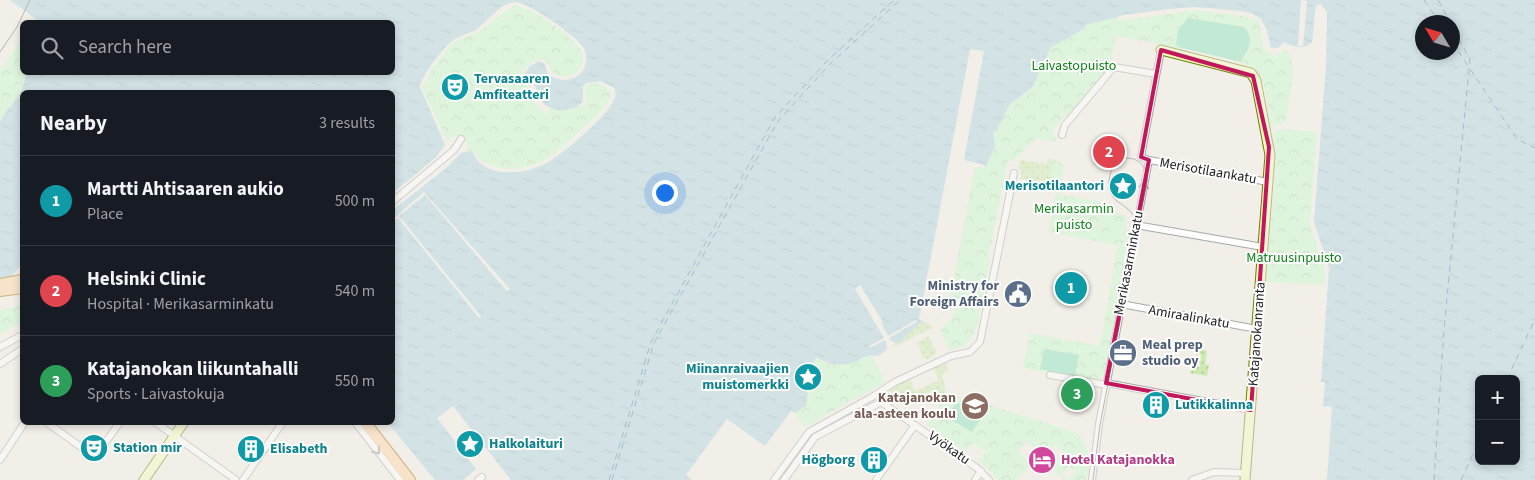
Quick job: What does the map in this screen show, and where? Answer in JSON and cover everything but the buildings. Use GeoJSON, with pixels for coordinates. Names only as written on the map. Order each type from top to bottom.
{"type":"FeatureCollection","features":[{"type":"Feature","properties":{"kind":"main road"},"geometry":{"type":"LineString","coordinates":[[0,284],[20,280]]}},
{"type":"Feature","properties":{"kind":"main road"},"geometry":{"type":"LineString","coordinates":[[0,291],[20,288]]}},
{"type":"Feature","properties":{"kind":"main road"},"geometry":{"type":"LineString","coordinates":[[367,425],[410,480]]}},
{"type":"Feature","properties":{"kind":"main road"},"geometry":{"type":"LineString","coordinates":[[375,425],[418,480]]}},
{"type":"Feature","properties":{"kind":"street","name":"Merikasarminkatu"},"geometry":{"type":"LineString","coordinates":[[1092,480],[1106,384],[1149,160],[1141,157],[1160,50]]}},
{"type":"Feature","properties":{"kind":"street","name":"Katajanokanranta"},"geometry":{"type":"LineString","coordinates":[[1160,50],[1242,70],[1253,76],[1269,147],[1246,477]]}},
{"type":"Feature","properties":{"kind":"street"},"geometry":{"type":"LineString","coordinates":[[1062,135],[1065,125],[1114,66],[1156,74]]}},
{"type":"Feature","properties":{"kind":"street"},"geometry":{"type":"LineString","coordinates":[[395,199],[454,150],[460,139]]}},
{"type":"Feature","properties":{"kind":"street","name":"Merisotilaankatu"},"geometry":{"type":"LineString","coordinates":[[1149,160],[1268,182]]}},
{"type":"Feature","properties":{"kind":"street"},"geometry":{"type":"LineString","coordinates":[[774,480],[809,432],[895,382],[951,356],[970,352],[980,342],[1014,173]]}},
{"type":"Feature","properties":{"kind":"street"},"geometry":{"type":"LineString","coordinates":[[1136,225],[1263,247]]}},
{"type":"Feature","properties":{"kind":"street","name":"Amiraalinkatu"},"geometry":{"type":"LineString","coordinates":[[1121,304],[1257,329]]}},
{"type":"Feature","properties":{"kind":"street"},"geometry":{"type":"LineString","coordinates":[[0,347],[20,337]]}},
{"type":"Feature","properties":{"kind":"street"},"geometry":{"type":"LineString","coordinates":[[0,364],[20,351]]}},
{"type":"Feature","properties":{"kind":"street"},"geometry":{"type":"LineString","coordinates":[[1050,375],[1251,410]]}},
{"type":"Feature","properties":{"kind":"street","name":"Vyökatu"},"geometry":{"type":"LineString","coordinates":[[784,480],[815,438],[881,402],[981,471],[989,480]]}},
{"type":"Feature","properties":{"kind":"street"},"geometry":{"type":"LineString","coordinates":[[0,460],[23,425]]}},
{"type":"Feature","properties":{"kind":"street"},"geometry":{"type":"LineString","coordinates":[[50,425],[96,457],[118,425]]}},
{"type":"Feature","properties":{"kind":"street"},"geometry":{"type":"LineString","coordinates":[[158,425],[236,480]]}},
{"type":"Feature","properties":{"kind":"street"},"geometry":{"type":"LineString","coordinates":[[144,480],[182,425]]}},
{"type":"Feature","properties":{"kind":"street"},"geometry":{"type":"LineString","coordinates":[[243,480],[281,425]]}},
{"type":"Feature","properties":{"kind":"street"},"geometry":{"type":"LineString","coordinates":[[357,425],[400,480]]}},
{"type":"Feature","properties":{"kind":"street"},"geometry":{"type":"LineString","coordinates":[[876,480],[915,425]]}},
{"type":"Feature","properties":{"kind":"street"},"geometry":{"type":"LineString","coordinates":[[974,480],[981,471]]}},
{"type":"Feature","properties":{"kind":"street"},"geometry":{"type":"LineString","coordinates":[[1192,480],[1222,472],[1246,477]]}},
{"type":"Feature","properties":{"kind":"highlighted area"},"geometry":{"type":"Polygon","coordinates":[[[1161,50],[1253,76],[1269,147],[1251,410],[1106,383],[1149,160],[1141,157],[1161,50]]]}},
{"type":"Feature","properties":{"kind":"green space"},"geometry":{"type":"Polygon","coordinates":[[[514,5],[541,16],[571,38],[582,52],[583,59],[580,69],[572,75],[555,75],[545,60],[541,59],[532,62],[523,71],[523,79],[529,83],[528,88],[531,96],[546,114],[551,107],[584,106],[586,101],[585,88],[593,83],[605,86],[611,93],[608,103],[602,111],[557,152],[538,163],[511,169],[485,163],[472,151],[467,150],[467,144],[460,136],[454,136],[447,141],[422,88],[432,69],[449,47],[456,41],[478,32],[514,5]]]}},
{"type":"Feature","properties":{"kind":"green space","name":"Laivastopuisto"},"geometry":{"type":"Polygon","coordinates":[[[1196,10],[1242,16],[1259,21],[1263,48],[1275,57],[1287,49],[1294,69],[1286,122],[1271,127],[1262,81],[1254,69],[1211,55],[1116,36],[1112,56],[1113,63],[1068,117],[1066,116],[1055,126],[1053,136],[1057,137],[1055,142],[1036,138],[1014,161],[1008,161],[989,254],[990,259],[982,304],[950,297],[975,166],[987,164],[995,146],[993,132],[1009,105],[1027,93],[1041,70],[1051,47],[1086,25],[1118,16],[1118,21],[1196,10]]]}},
{"type":"Feature","properties":{"kind":"green space"},"geometry":{"type":"Polygon","coordinates":[[[1188,18],[1244,27],[1250,40],[1246,53],[1240,61],[1237,61],[1178,47],[1176,44],[1178,31],[1188,18]]]}},
{"type":"Feature","properties":{"kind":"green space"},"geometry":{"type":"Polygon","coordinates":[[[20,42],[20,75],[26,75],[25,81],[19,94],[0,122],[0,70],[20,42]]]}},
{"type":"Feature","properties":{"kind":"green space","name":"Matruusinpuisto"},"geometry":{"type":"Polygon","coordinates":[[[1282,129],[1317,132],[1310,225],[1326,274],[1325,285],[1266,282],[1276,160],[1273,133],[1282,129]]]}},
{"type":"Feature","properties":{"kind":"green space"},"geometry":{"type":"Polygon","coordinates":[[[1048,159],[1055,159],[1055,162],[1064,164],[1060,186],[1020,179],[1021,171],[1018,167],[1021,160],[1046,164],[1048,159]]]}},
{"type":"Feature","properties":{"kind":"green space","name":"Merikasarmin puisto"},"geometry":{"type":"Polygon","coordinates":[[[1052,159],[1064,164],[1059,194],[1101,202],[1100,208],[1127,216],[1126,230],[1130,231],[1105,374],[1095,382],[1023,368],[1030,333],[1100,346],[1118,245],[1048,232],[1059,179],[1049,177],[1052,159]]]}},
{"type":"Feature","properties":{"kind":"green space"},"geometry":{"type":"Polygon","coordinates":[[[957,303],[978,308],[980,310],[979,317],[975,331],[968,342],[963,347],[949,349],[940,330],[952,319],[957,303]]]}},
{"type":"Feature","properties":{"kind":"green space"},"geometry":{"type":"Polygon","coordinates":[[[20,305],[20,322],[0,334],[0,310],[20,305]]]}},
{"type":"Feature","properties":{"kind":"green space"},"geometry":{"type":"Polygon","coordinates":[[[922,321],[934,327],[894,347],[895,343],[900,342],[922,321]]]}},
{"type":"Feature","properties":{"kind":"green space"},"geometry":{"type":"Polygon","coordinates":[[[929,336],[937,353],[928,359],[923,358],[916,343],[929,336]]]}},
{"type":"Feature","properties":{"kind":"green space"},"geometry":{"type":"Polygon","coordinates":[[[1044,349],[1079,355],[1075,376],[1040,369],[1044,349]]]}},
{"type":"Feature","properties":{"kind":"green space"},"geometry":{"type":"Polygon","coordinates":[[[1201,349],[1207,351],[1205,364],[1209,365],[1207,376],[1190,373],[1193,362],[1195,362],[1194,366],[1200,367],[1201,354],[1198,354],[1195,358],[1197,351],[1201,349]]]}},
{"type":"Feature","properties":{"kind":"green space"},"geometry":{"type":"Polygon","coordinates":[[[867,356],[873,358],[885,381],[884,383],[804,427],[795,413],[805,407],[806,402],[801,372],[817,357],[829,363],[842,364],[867,356]]]}},
{"type":"Feature","properties":{"kind":"green space"},"geometry":{"type":"Polygon","coordinates":[[[946,363],[948,371],[942,373],[947,399],[939,408],[938,406],[942,400],[935,396],[936,391],[931,391],[931,396],[890,392],[891,387],[910,379],[915,391],[939,380],[933,368],[946,363]]]}},
{"type":"Feature","properties":{"kind":"green space"},"geometry":{"type":"Polygon","coordinates":[[[947,397],[968,399],[1076,432],[1087,448],[1089,467],[1086,480],[1068,480],[1064,480],[1052,468],[1052,465],[1065,453],[1056,444],[1044,456],[1027,441],[1018,450],[1032,465],[1016,480],[999,480],[979,461],[986,452],[973,443],[966,452],[927,425],[947,397]],[[1070,466],[1062,473],[1068,480],[1076,472],[1070,466]]]}},
{"type":"Feature","properties":{"kind":"green space"},"geometry":{"type":"Polygon","coordinates":[[[968,399],[993,406],[988,408],[972,432],[950,419],[953,406],[968,399]]]}},
{"type":"Feature","properties":{"kind":"water"},"geometry":{"type":"Polygon","coordinates":[[[10,0],[1535,0],[1535,480],[1327,480],[1332,407],[1323,406],[1325,382],[1321,382],[1329,268],[1314,222],[1326,66],[1327,12],[1321,4],[1316,5],[1312,42],[1303,47],[1284,42],[1278,48],[1271,48],[1267,30],[1261,19],[1251,13],[1195,7],[1124,15],[1086,25],[1080,31],[1051,47],[1032,88],[1009,105],[997,129],[993,132],[995,146],[985,168],[975,167],[948,311],[927,323],[922,321],[900,342],[895,343],[890,340],[886,343],[887,350],[877,355],[865,357],[856,362],[840,364],[825,362],[816,357],[814,362],[808,364],[801,372],[808,392],[806,406],[795,413],[791,411],[765,446],[727,419],[686,475],[692,480],[435,480],[390,425],[395,425],[395,208],[445,169],[462,152],[472,151],[477,160],[485,166],[504,172],[526,171],[545,164],[582,136],[608,109],[615,98],[614,88],[601,81],[586,83],[583,86],[583,101],[570,109],[553,109],[542,102],[535,86],[524,75],[530,66],[539,61],[544,63],[549,75],[556,79],[568,80],[582,72],[586,55],[579,42],[539,12],[520,3],[509,3],[499,9],[477,29],[455,39],[433,62],[420,87],[445,145],[435,158],[395,191],[395,90],[21,90],[26,75],[395,75],[395,20],[37,20],[10,0]]]}},
{"type":"Feature","properties":{"kind":"water"},"geometry":{"type":"Polygon","coordinates":[[[20,92],[20,266],[0,289],[0,122],[20,92]]]}},
{"type":"Feature","properties":{"kind":"pier"},"geometry":{"type":"Polygon","coordinates":[[[1301,0],[1307,1],[1303,46],[1298,46],[1301,0]]]}},
{"type":"Feature","properties":{"kind":"pier"},"geometry":{"type":"Polygon","coordinates":[[[970,49],[984,51],[964,160],[985,165],[985,168],[975,167],[948,311],[927,323],[919,320],[970,49]]]}},
{"type":"Feature","properties":{"kind":"pier"},"geometry":{"type":"Polygon","coordinates":[[[424,192],[510,289],[507,291],[425,195],[399,216],[481,316],[479,318],[398,218],[395,220],[395,217],[424,192]]]}},
{"type":"Feature","properties":{"kind":"pier"},"geometry":{"type":"Polygon","coordinates":[[[860,285],[883,322],[881,323],[888,336],[916,320],[917,322],[889,338],[891,341],[886,343],[885,340],[870,348],[869,346],[884,338],[855,289],[860,285]]]}},
{"type":"Feature","properties":{"kind":"pier","name":"Halkolaituri"},"geometry":{"type":"Polygon","coordinates":[[[453,406],[511,480],[463,480],[476,469],[437,418],[453,406]]]}},
{"type":"Feature","properties":{"kind":"ferry route"},"geometry":{"type":"LineString","coordinates":[[609,480],[651,342],[775,117],[828,60],[894,0]]}},
{"type":"Feature","properties":{"kind":"ferry route"},"geometry":{"type":"LineString","coordinates":[[612,480],[654,343],[778,121],[830,64],[900,0]]}},
{"type":"Feature","properties":{"kind":"ferry route"},"geometry":{"type":"LineString","coordinates":[[1424,0],[1434,15]]}},
{"type":"Feature","properties":{"kind":"ferry route"},"geometry":{"type":"LineString","coordinates":[[1438,0],[1446,15]]}},
{"type":"Feature","properties":{"kind":"ferry route"},"geometry":{"type":"LineString","coordinates":[[1434,480],[1444,329],[1470,59],[1460,41]]}},
{"type":"Feature","properties":{"kind":"ferry route"},"geometry":{"type":"LineString","coordinates":[[1460,54],[1517,139],[1535,148]]}},
{"type":"Feature","properties":{"kind":"ferry route"},"geometry":{"type":"LineString","coordinates":[[1509,375],[1535,319]]}},
{"type":"Feature","properties":{"kind":"ferry route"},"geometry":{"type":"LineString","coordinates":[[1461,480],[1475,450]]}},
{"type":"Feature","properties":{"kind":"tram line"},"geometry":{"type":"LineString","coordinates":[[20,20],[30,0]]}},
{"type":"Feature","properties":{"kind":"tram line"},"geometry":{"type":"LineString","coordinates":[[0,52],[20,21]]}},
{"type":"Feature","properties":{"kind":"tram line"},"geometry":{"type":"LineString","coordinates":[[1093,480],[1100,425],[1147,181],[1143,165],[1131,158],[1118,161],[1113,167],[1109,185],[1110,193],[1133,215],[1137,229],[1132,257],[1122,293]]}},
{"type":"Feature","properties":{"kind":"place","name":"Tervasaaren Amfiteatteri"},"geometry":{"type":"Point","coordinates":[455,87]}},
{"type":"Feature","properties":{"kind":"place","name":"Helsinki Clinic"},"geometry":{"type":"Point","coordinates":[1109,152]}},
{"type":"Feature","properties":{"kind":"place","name":"Merisotilaantori"},"geometry":{"type":"Point","coordinates":[1123,186]}},
{"type":"Feature","properties":{"kind":"place","name":"Martti Ahtisaaren aukio"},"geometry":{"type":"Point","coordinates":[1071,288]}},
{"type":"Feature","properties":{"kind":"place","name":"Ministry for Foreign Affairs"},"geometry":{"type":"Point","coordinates":[1018,294]}},
{"type":"Feature","properties":{"kind":"place","name":"Meal prep studio oy"},"geometry":{"type":"Point","coordinates":[1123,353]}},
{"type":"Feature","properties":{"kind":"place","name":"Miinanraivaajien muistomerkki"},"geometry":{"type":"Point","coordinates":[808,377]}},
{"type":"Feature","properties":{"kind":"place","name":"Katajanokan liikuntahalli"},"geometry":{"type":"Point","coordinates":[1077,394]}},
{"type":"Feature","properties":{"kind":"place","name":"Lutikkalinna"},"geometry":{"type":"Point","coordinates":[1156,405]}},
{"type":"Feature","properties":{"kind":"place","name":"Katajanokan ala-asteen koulu"},"geometry":{"type":"Point","coordinates":[975,406]}},
{"type":"Feature","properties":{"kind":"place","name":"Halkolaituri"},"geometry":{"type":"Point","coordinates":[470,444]}},
{"type":"Feature","properties":{"kind":"place","name":"Station mir"},"geometry":{"type":"Point","coordinates":[94,448]}},
{"type":"Feature","properties":{"kind":"place","name":"Elisabeth"},"geometry":{"type":"Point","coordinates":[251,449]}},
{"type":"Feature","properties":{"kind":"place","name":"Högborg"},"geometry":{"type":"Point","coordinates":[874,460]}},
{"type":"Feature","properties":{"kind":"place","name":"Hotel Katajanokka"},"geometry":{"type":"Point","coordinates":[1042,460]}}]}
